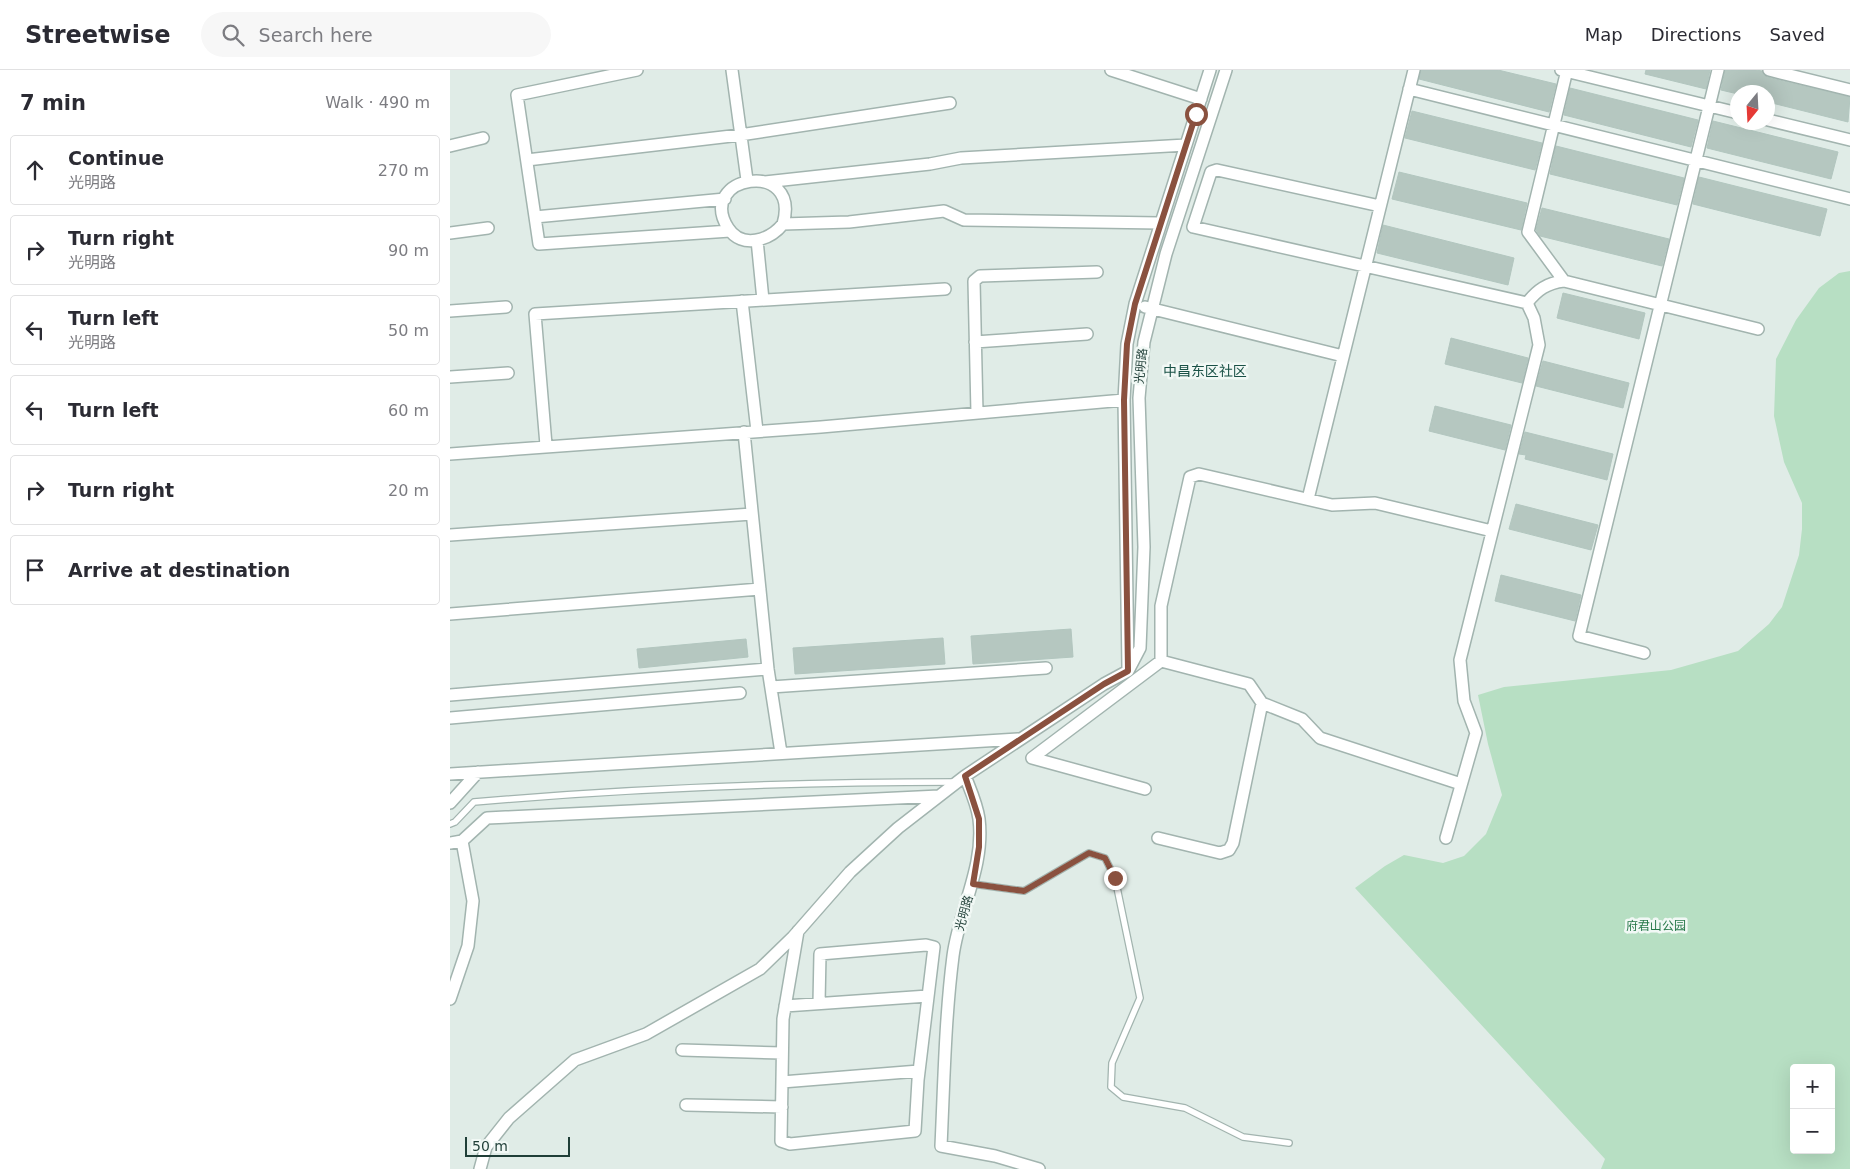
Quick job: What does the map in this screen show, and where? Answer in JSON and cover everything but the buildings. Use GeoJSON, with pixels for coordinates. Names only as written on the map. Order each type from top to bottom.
{"type":"FeatureCollection","features":[{"type":"Feature","properties":{"kind":"street"},"geometry":{"type":"LineString","coordinates":[[637,70],[517,95],[539,244],[730,231]]}},
{"type":"Feature","properties":{"kind":"street"},"geometry":{"type":"LineString","coordinates":[[732,70],[747,180]]}},
{"type":"Feature","properties":{"kind":"street"},"geometry":{"type":"LineString","coordinates":[[1111,70],[1200,99]]}},
{"type":"Feature","properties":{"kind":"street","name":"光明路"},"geometry":{"type":"LineString","coordinates":[[1128,671],[1124,400],[1127,344],[1135,304],[1210,70]]}},
{"type":"Feature","properties":{"kind":"street","name":"光明路"},"geometry":{"type":"LineString","coordinates":[[1128,671],[1140,648],[1143,606],[1144,548],[1139,398],[1142,357],[1151,308],[1166,254],[1226,70]]}},
{"type":"Feature","properties":{"kind":"street"},"geometry":{"type":"LineString","coordinates":[[1308,499],[1414,70]]}},
{"type":"Feature","properties":{"kind":"street"},"geometry":{"type":"LineString","coordinates":[[1564,281],[1528,232],[1554,125],[1565,70],[1730,111]]}},
{"type":"Feature","properties":{"kind":"street"},"geometry":{"type":"LineString","coordinates":[[1644,653],[1579,636],[1718,70]]}},
{"type":"Feature","properties":{"kind":"street"},"geometry":{"type":"LineString","coordinates":[[1769,70],[1850,90]]}},
{"type":"Feature","properties":{"kind":"street"},"geometry":{"type":"LineString","coordinates":[[1409,89],[1850,198]]}},
{"type":"Feature","properties":{"kind":"street"},"geometry":{"type":"LineString","coordinates":[[527,160],[740,135],[950,103]]}},
{"type":"Feature","properties":{"kind":"street"},"geometry":{"type":"LineString","coordinates":[[1775,122],[1850,140]]}},
{"type":"Feature","properties":{"kind":"street"},"geometry":{"type":"LineString","coordinates":[[450,146],[483,138]]}},
{"type":"Feature","properties":{"kind":"street"},"geometry":{"type":"LineString","coordinates":[[764,182],[782,194],[786,204],[783,224],[776,233],[765,239],[740,238],[730,231],[724,221],[723,209],[725,199],[734,186],[747,180],[764,182],[930,164],[961,158],[1186,145]]}},
{"type":"Feature","properties":{"kind":"street"},"geometry":{"type":"LineString","coordinates":[[1380,206],[1217,170],[1211,172],[1193,227],[1365,268],[1527,303]]}},
{"type":"Feature","properties":{"kind":"street"},"geometry":{"type":"LineString","coordinates":[[535,217],[725,199]]}},
{"type":"Feature","properties":{"kind":"street"},"geometry":{"type":"LineString","coordinates":[[783,224],[849,222],[944,211],[964,220],[1160,223]]}},
{"type":"Feature","properties":{"kind":"street"},"geometry":{"type":"LineString","coordinates":[[450,234],[488,228]]}},
{"type":"Feature","properties":{"kind":"street"},"geometry":{"type":"LineString","coordinates":[[757,240],[763,300]]}},
{"type":"Feature","properties":{"kind":"street"},"geometry":{"type":"LineString","coordinates":[[977,413],[974,281],[980,276],[1097,272]]}},
{"type":"Feature","properties":{"kind":"street"},"geometry":{"type":"LineString","coordinates":[[1527,303],[1536,291],[1553,282],[1564,281],[1758,330]]}},
{"type":"Feature","properties":{"kind":"street"},"geometry":{"type":"LineString","coordinates":[[546,445],[535,314],[946,289]]}},
{"type":"Feature","properties":{"kind":"street"},"geometry":{"type":"LineString","coordinates":[[742,301],[758,431]]}},
{"type":"Feature","properties":{"kind":"street"},"geometry":{"type":"LineString","coordinates":[[1446,838],[1476,733],[1464,701],[1460,660],[1539,345],[1534,318],[1527,303]]}},
{"type":"Feature","properties":{"kind":"street"},"geometry":{"type":"LineString","coordinates":[[1135,304],[1343,356]]}},
{"type":"Feature","properties":{"kind":"street"},"geometry":{"type":"LineString","coordinates":[[450,311],[506,307]]}},
{"type":"Feature","properties":{"kind":"street"},"geometry":{"type":"LineString","coordinates":[[975,342],[1087,334]]}},
{"type":"Feature","properties":{"kind":"street"},"geometry":{"type":"LineString","coordinates":[[450,377],[508,373]]}},
{"type":"Feature","properties":{"kind":"street"},"geometry":{"type":"LineString","coordinates":[[450,454],[546,445],[758,431],[1124,400]]}},
{"type":"Feature","properties":{"kind":"street"},"geometry":{"type":"LineString","coordinates":[[744,432],[768,669],[781,753]]}},
{"type":"Feature","properties":{"kind":"street"},"geometry":{"type":"LineString","coordinates":[[1161,661],[1161,606],[1190,477],[1199,474],[1332,505],[1375,503],[1492,531]]}},
{"type":"Feature","properties":{"kind":"street"},"geometry":{"type":"LineString","coordinates":[[450,535],[752,514]]}},
{"type":"Feature","properties":{"kind":"street"},"geometry":{"type":"LineString","coordinates":[[450,614],[760,589]]}},
{"type":"Feature","properties":{"kind":"street"},"geometry":{"type":"LineString","coordinates":[[1161,661],[1249,684],[1262,703],[1302,719],[1320,738],[1462,784]]}},
{"type":"Feature","properties":{"kind":"street"},"geometry":{"type":"LineString","coordinates":[[1145,789],[1032,758],[1161,661]]}},
{"type":"Feature","properties":{"kind":"street"},"geometry":{"type":"LineString","coordinates":[[771,687],[1046,668]]}},
{"type":"Feature","properties":{"kind":"street"},"geometry":{"type":"LineString","coordinates":[[450,695],[768,669]]}},
{"type":"Feature","properties":{"kind":"street"},"geometry":{"type":"LineString","coordinates":[[480,1169],[486,1147],[509,1118],[575,1060],[646,1034],[760,969],[798,931],[850,872],[898,828],[961,779],[1020,739],[1128,671]]}},
{"type":"Feature","properties":{"kind":"street"},"geometry":{"type":"LineString","coordinates":[[450,718],[740,693]]}},
{"type":"Feature","properties":{"kind":"street"},"geometry":{"type":"LineString","coordinates":[[1158,838],[1220,853],[1229,850],[1233,843],[1262,703]]}},
{"type":"Feature","properties":{"kind":"street"},"geometry":{"type":"LineString","coordinates":[[450,774],[1020,739]]}},
{"type":"Feature","properties":{"kind":"street"},"geometry":{"type":"LineString","coordinates":[[450,803],[478,772]]}},
{"type":"Feature","properties":{"kind":"street","name":"光明路"},"geometry":{"type":"LineString","coordinates":[[961,779],[979,819],[979,847],[973,884],[960,919],[954,954],[948,1007],[941,1146],[995,1156],[1039,1169]]}},
{"type":"Feature","properties":{"kind":"street"},"geometry":{"type":"LineString","coordinates":[[450,1000],[468,946],[473,900],[456,842],[487,818],[939,796]]}},
{"type":"Feature","properties":{"kind":"street"},"geometry":{"type":"LineString","coordinates":[[798,931],[785,1006],[782,1053],[781,1140],[790,1144],[915,1131],[919,1071],[934,948],[926,945],[820,954],[819,1003]]}},
{"type":"Feature","properties":{"kind":"street"},"geometry":{"type":"LineString","coordinates":[[785,1006],[928,996]]}},
{"type":"Feature","properties":{"kind":"street"},"geometry":{"type":"LineString","coordinates":[[682,1050],[782,1053]]}},
{"type":"Feature","properties":{"kind":"street"},"geometry":{"type":"LineString","coordinates":[[782,1082],[919,1071]]}},
{"type":"Feature","properties":{"kind":"street"},"geometry":{"type":"LineString","coordinates":[[686,1106],[782,1107]]}},
{"type":"Feature","properties":{"kind":"lane"},"geometry":{"type":"LineString","coordinates":[[450,824],[455,822],[474,802],[540,796],[812,782],[961,779]]}},
{"type":"Feature","properties":{"kind":"lane"},"geometry":{"type":"LineString","coordinates":[[973,884],[1024,891],[1089,853],[1105,858],[1115,878],[1140,998],[1112,1063],[1111,1087],[1123,1097],[1185,1108],[1243,1137],[1289,1143]]}},
{"type":"Feature","properties":{"kind":"green space","name":"府君山公园"},"geometry":{"type":"Polygon","coordinates":[[[1850,271],[1850,1169],[1601,1169],[1605,1159],[1355,888],[1404,855],[1443,863],[1464,856],[1486,834],[1502,795],[1488,744],[1478,695],[1504,687],[1671,670],[1738,651],[1769,624],[1782,607],[1799,555],[1802,529],[1802,503],[1784,462],[1774,416],[1776,359],[1796,320],[1819,288],[1839,273],[1850,271]]]}},
{"type":"Feature","properties":{"kind":"district","name":"中昌东区社区"},"geometry":{"type":"Point","coordinates":[1205,371]}},
{"type":"Feature","properties":{"kind":"route"},"geometry":{"type":"LineString","coordinates":[[1115,878],[1105,858],[1089,853],[1024,891],[973,884],[979,847],[979,819],[965,776],[1104,684],[1128,671],[1124,400],[1127,344],[1135,304],[1196,114]]}}]}
